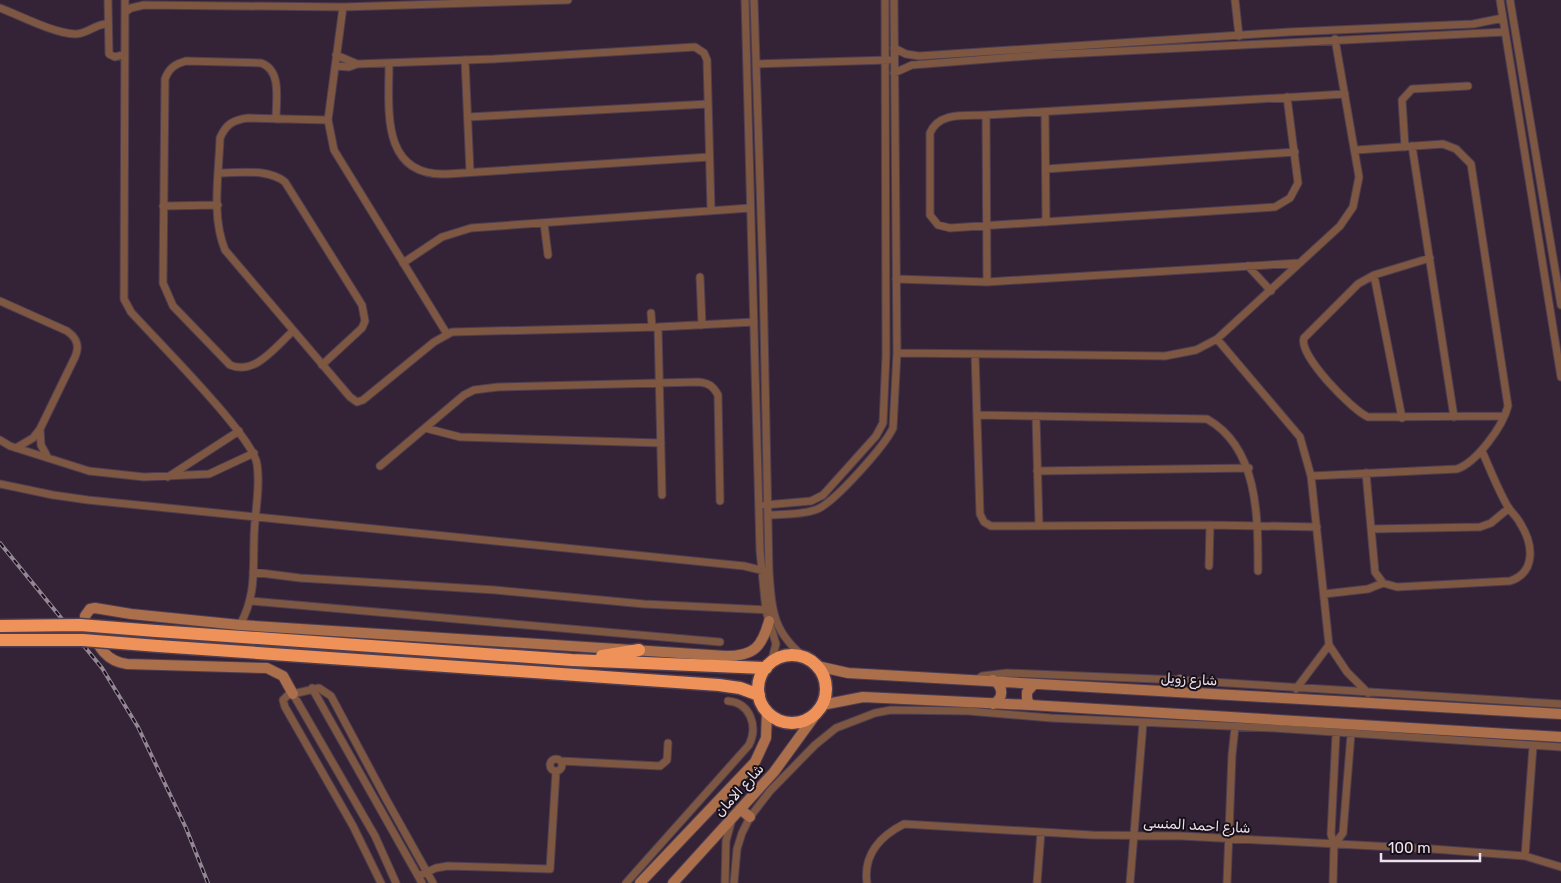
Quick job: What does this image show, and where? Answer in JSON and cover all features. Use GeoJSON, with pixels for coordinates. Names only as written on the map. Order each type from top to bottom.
{"type":"FeatureCollection","features":[{"type":"Feature","properties":{"kind":"highway"},"geometry":{"type":"LineString","coordinates":[[0,626],[80,625],[572,660],[769,666],[789,656],[812,663],[823,676],[826,688],[821,707],[808,719],[793,723],[779,720],[767,711],[759,695],[760,681],[769,666]]}},
{"type":"Feature","properties":{"kind":"highway"},"geometry":{"type":"LineString","coordinates":[[0,640],[83,640],[719,685],[740,688],[759,695]]}},
{"type":"Feature","properties":{"kind":"highway"},"geometry":{"type":"LineString","coordinates":[[572,660],[639,650]]}},
{"type":"Feature","properties":{"kind":"main road"},"geometry":{"type":"LineString","coordinates":[[293,694],[283,676],[266,668],[127,664],[114,661],[101,650],[85,620],[85,616],[90,609],[95,608],[131,614],[240,625],[726,656],[746,654],[756,649],[761,642],[769,614]]}},
{"type":"Feature","properties":{"kind":"main road","name":"شارع زويل"},"geometry":{"type":"LineString","coordinates":[[812,663],[848,673],[1180,692],[1477,705],[1561,714]]}},
{"type":"Feature","properties":{"kind":"main road"},"geometry":{"type":"LineString","coordinates":[[993,680],[999,685],[1002,692],[999,700],[993,704]]}},
{"type":"Feature","properties":{"kind":"main road"},"geometry":{"type":"LineString","coordinates":[[1180,680],[1180,692]]}},
{"type":"Feature","properties":{"kind":"main road"},"geometry":{"type":"LineString","coordinates":[[1030,705],[1027,699],[1027,692],[1034,684]]}},
{"type":"Feature","properties":{"kind":"main road"},"geometry":{"type":"LineString","coordinates":[[821,707],[863,697],[1030,705],[1274,724],[1464,736],[1561,737]]}},
{"type":"Feature","properties":{"kind":"main road","name":"شارع الامان"},"geometry":{"type":"LineString","coordinates":[[673,883],[784,760],[821,707]]}},
{"type":"Feature","properties":{"kind":"main road","name":"شارع الامان"},"geometry":{"type":"LineString","coordinates":[[640,883],[755,762],[766,738],[767,711]]}},
{"type":"Feature","properties":{"kind":"main road"},"geometry":{"type":"LineString","coordinates":[[740,809],[750,817]]}},
{"type":"Feature","properties":{"kind":"street"},"geometry":{"type":"LineString","coordinates":[[108,0],[108,54],[119,57],[125,54]]}},
{"type":"Feature","properties":{"kind":"street"},"geometry":{"type":"LineString","coordinates":[[126,0],[124,300],[131,312],[239,431],[254,453],[257,464],[257,484],[251,601],[240,625]]}},
{"type":"Feature","properties":{"kind":"street"},"geometry":{"type":"LineString","coordinates":[[125,12],[137,6],[154,3],[255,3],[343,7],[396,3],[568,0]]}},
{"type":"Feature","properties":{"kind":"street"},"geometry":{"type":"LineString","coordinates":[[745,0],[760,551],[766,572],[769,614],[776,644],[769,666]]}},
{"type":"Feature","properties":{"kind":"street"},"geometry":{"type":"LineString","coordinates":[[754,0],[764,276],[769,505],[769,551],[766,572]]}},
{"type":"Feature","properties":{"kind":"street"},"geometry":{"type":"LineString","coordinates":[[759,505],[817,499],[854,462],[880,430],[884,416],[886,355],[885,0]]}},
{"type":"Feature","properties":{"kind":"street"},"geometry":{"type":"LineString","coordinates":[[769,515],[807,512],[822,507],[861,468],[890,436],[894,428],[897,353],[894,0]]}},
{"type":"Feature","properties":{"kind":"street"},"geometry":{"type":"LineString","coordinates":[[1235,0],[1240,36]]}},
{"type":"Feature","properties":{"kind":"street"},"geometry":{"type":"LineString","coordinates":[[1500,0],[1536,221],[1557,329],[1561,377]]}},
{"type":"Feature","properties":{"kind":"street"},"geometry":{"type":"LineString","coordinates":[[1510,0],[1547,219],[1558,268],[1561,306]]}},
{"type":"Feature","properties":{"kind":"street"},"geometry":{"type":"LineString","coordinates":[[343,7],[328,120],[330,136],[341,163],[447,334]]}},
{"type":"Feature","properties":{"kind":"street"},"geometry":{"type":"LineString","coordinates":[[0,8],[68,33],[82,33],[99,25],[108,24]]}},
{"type":"Feature","properties":{"kind":"street"},"geometry":{"type":"LineString","coordinates":[[894,48],[906,54],[919,56],[1289,32],[1479,23],[1503,18]]}},
{"type":"Feature","properties":{"kind":"street"},"geometry":{"type":"LineString","coordinates":[[1479,23],[1481,32]]}},
{"type":"Feature","properties":{"kind":"street"},"geometry":{"type":"LineString","coordinates":[[1289,32],[1290,41]]}},
{"type":"Feature","properties":{"kind":"street"},"geometry":{"type":"LineString","coordinates":[[894,73],[906,67],[919,65],[1042,55],[1290,41],[1505,32]]}},
{"type":"Feature","properties":{"kind":"street"},"geometry":{"type":"LineString","coordinates":[[1189,38],[1189,47]]}},
{"type":"Feature","properties":{"kind":"street"},"geometry":{"type":"LineString","coordinates":[[897,353],[1165,356],[1196,350],[1216,339],[1340,226],[1353,207],[1359,184],[1356,150],[1335,39]]}},
{"type":"Feature","properties":{"kind":"street"},"geometry":{"type":"LineString","coordinates":[[335,66],[348,67],[357,64],[695,47],[704,53],[707,60],[711,210]]}},
{"type":"Feature","properties":{"kind":"street"},"geometry":{"type":"LineString","coordinates":[[336,55],[348,58],[357,64]]}},
{"type":"Feature","properties":{"kind":"street"},"geometry":{"type":"LineString","coordinates":[[919,56],[919,65]]}},
{"type":"Feature","properties":{"kind":"street"},"geometry":{"type":"LineString","coordinates":[[465,60],[470,172]]}},
{"type":"Feature","properties":{"kind":"street"},"geometry":{"type":"LineString","coordinates":[[756,64],[894,60]]}},
{"type":"Feature","properties":{"kind":"street"},"geometry":{"type":"LineString","coordinates":[[276,119],[276,77],[268,65],[261,62],[186,61],[175,64],[167,71],[165,79],[165,292],[173,306],[230,365],[238,368],[254,366],[293,331]]}},
{"type":"Feature","properties":{"kind":"street"},"geometry":{"type":"LineString","coordinates":[[389,63],[390,124],[402,157],[413,168],[427,174],[709,156]]}},
{"type":"Feature","properties":{"kind":"street"},"geometry":{"type":"LineString","coordinates":[[1512,78],[1523,77]]}},
{"type":"Feature","properties":{"kind":"street"},"geometry":{"type":"LineString","coordinates":[[1454,416],[1430,258],[1408,147],[1402,100],[1406,93],[1412,89],[1468,86]]}},
{"type":"Feature","properties":{"kind":"street"},"geometry":{"type":"LineString","coordinates":[[1287,97],[1298,174],[1295,191],[1290,198],[1275,207],[944,228],[933,220],[929,209],[930,133],[933,126],[944,118],[986,115],[1045,112],[1287,97],[1345,94]]}},
{"type":"Feature","properties":{"kind":"street"},"geometry":{"type":"LineString","coordinates":[[468,117],[708,104]]}},
{"type":"Feature","properties":{"kind":"street"},"geometry":{"type":"LineString","coordinates":[[1045,112],[1046,222]]}},
{"type":"Feature","properties":{"kind":"street"},"geometry":{"type":"LineString","coordinates":[[986,115],[987,282]]}},
{"type":"Feature","properties":{"kind":"street"},"geometry":{"type":"LineString","coordinates":[[328,120],[235,120],[224,128],[220,138],[219,236],[225,250],[293,331],[350,397],[360,402],[434,342],[447,334],[460,331],[655,327],[754,322]]}},
{"type":"Feature","properties":{"kind":"street"},"geometry":{"type":"LineString","coordinates":[[1311,476],[1458,469],[1474,460],[1482,450],[1504,416],[1509,402],[1471,164],[1462,153],[1443,144],[1356,150]]}},
{"type":"Feature","properties":{"kind":"street"},"geometry":{"type":"LineString","coordinates":[[1046,168],[1295,152]]}},
{"type":"Feature","properties":{"kind":"street"},"geometry":{"type":"LineString","coordinates":[[219,174],[264,173],[285,182],[362,305],[365,321],[362,328],[322,365]]}},
{"type":"Feature","properties":{"kind":"street"},"geometry":{"type":"LineString","coordinates":[[885,176],[895,176]]}},
{"type":"Feature","properties":{"kind":"street"},"geometry":{"type":"LineString","coordinates":[[164,206],[218,204]]}},
{"type":"Feature","properties":{"kind":"street"},"geometry":{"type":"LineString","coordinates":[[402,263],[442,237],[462,230],[750,208]]}},
{"type":"Feature","properties":{"kind":"street"},"geometry":{"type":"LineString","coordinates":[[1536,221],[1547,219]]}},
{"type":"Feature","properties":{"kind":"street"},"geometry":{"type":"LineString","coordinates":[[544,223],[548,255]]}},
{"type":"Feature","properties":{"kind":"street"},"geometry":{"type":"LineString","coordinates":[[1430,258],[1374,275],[1347,293],[1304,338],[1303,344],[1317,368],[1359,413],[1373,419],[1504,416]]}},
{"type":"Feature","properties":{"kind":"street"},"geometry":{"type":"LineString","coordinates":[[896,279],[987,282],[1299,263]]}},
{"type":"Feature","properties":{"kind":"street"},"geometry":{"type":"LineString","coordinates":[[1248,266],[1270,291]]}},
{"type":"Feature","properties":{"kind":"street"},"geometry":{"type":"LineString","coordinates":[[1374,275],[1402,418]]}},
{"type":"Feature","properties":{"kind":"street"},"geometry":{"type":"LineString","coordinates":[[753,276],[764,276]]}},
{"type":"Feature","properties":{"kind":"street"},"geometry":{"type":"LineString","coordinates":[[700,277],[702,325]]}},
{"type":"Feature","properties":{"kind":"street"},"geometry":{"type":"LineString","coordinates":[[0,301],[67,331],[73,335],[78,344],[75,357],[40,429],[33,438],[16,448]]}},
{"type":"Feature","properties":{"kind":"street"},"geometry":{"type":"LineString","coordinates":[[651,313],[655,327],[660,383],[662,495]]}},
{"type":"Feature","properties":{"kind":"street"},"geometry":{"type":"LineString","coordinates":[[1216,339],[1297,432],[1311,476],[1329,645],[1347,672],[1369,693]]}},
{"type":"Feature","properties":{"kind":"street"},"geometry":{"type":"LineString","coordinates":[[975,354],[982,518],[991,526],[1210,525],[1317,528]]}},
{"type":"Feature","properties":{"kind":"street"},"geometry":{"type":"LineString","coordinates":[[380,466],[464,395],[486,388],[707,383],[714,388],[718,395],[720,501]]}},
{"type":"Feature","properties":{"kind":"street"},"geometry":{"type":"LineString","coordinates":[[977,415],[1207,419],[1227,435],[1249,468],[1258,526],[1258,571]]}},
{"type":"Feature","properties":{"kind":"street"},"geometry":{"type":"LineString","coordinates":[[1036,416],[1039,526]]}},
{"type":"Feature","properties":{"kind":"street"},"geometry":{"type":"LineString","coordinates":[[424,428],[460,437],[661,443]]}},
{"type":"Feature","properties":{"kind":"street"},"geometry":{"type":"LineString","coordinates":[[40,429],[41,445],[48,458]]}},
{"type":"Feature","properties":{"kind":"street"},"geometry":{"type":"LineString","coordinates":[[167,477],[239,431]]}},
{"type":"Feature","properties":{"kind":"street"},"geometry":{"type":"LineString","coordinates":[[0,440],[16,448],[104,474],[167,477],[209,474],[254,453]]}},
{"type":"Feature","properties":{"kind":"street"},"geometry":{"type":"LineString","coordinates":[[1366,473],[1375,572],[1383,583],[1396,587],[1510,581],[1518,579],[1529,566],[1530,550],[1521,523],[1509,508],[1482,450]]}},
{"type":"Feature","properties":{"kind":"street"},"geometry":{"type":"LineString","coordinates":[[854,462],[861,468]]}},
{"type":"Feature","properties":{"kind":"street"},"geometry":{"type":"LineString","coordinates":[[1037,471],[1249,468]]}},
{"type":"Feature","properties":{"kind":"street"},"geometry":{"type":"LineString","coordinates":[[0,484],[53,495],[739,566],[766,572]]}},
{"type":"Feature","properties":{"kind":"street"},"geometry":{"type":"LineString","coordinates":[[1371,529],[1480,527],[1492,523],[1509,508]]}},
{"type":"Feature","properties":{"kind":"street"},"geometry":{"type":"LineString","coordinates":[[1210,525],[1210,566]]}},
{"type":"Feature","properties":{"kind":"street"},"geometry":{"type":"LineString","coordinates":[[760,551],[769,551]]}},
{"type":"Feature","properties":{"kind":"street"},"geometry":{"type":"LineString","coordinates":[[253,572],[300,578],[769,614]]}},
{"type":"Feature","properties":{"kind":"street"},"geometry":{"type":"LineString","coordinates":[[1324,594],[1368,589],[1383,583]]}},
{"type":"Feature","properties":{"kind":"street"},"geometry":{"type":"LineString","coordinates":[[251,601],[720,642]]}},
{"type":"Feature","properties":{"kind":"street"},"geometry":{"type":"LineString","coordinates":[[769,614],[783,637],[812,663]]}},
{"type":"Feature","properties":{"kind":"street"},"geometry":{"type":"LineString","coordinates":[[1296,689],[1329,645]]}},
{"type":"Feature","properties":{"kind":"street"},"geometry":{"type":"LineString","coordinates":[[978,679],[982,676],[1007,673],[1180,680],[1369,693],[1477,705],[1561,704]]}},
{"type":"Feature","properties":{"kind":"street"},"geometry":{"type":"LineString","coordinates":[[312,688],[422,883]]}},
{"type":"Feature","properties":{"kind":"street"},"geometry":{"type":"LineString","coordinates":[[381,883],[354,826],[284,703],[285,697],[312,688],[324,690],[334,700],[384,797],[428,871],[433,883]]}},
{"type":"Feature","properties":{"kind":"street"},"geometry":{"type":"LineString","coordinates":[[293,694],[375,836],[396,883]]}},
{"type":"Feature","properties":{"kind":"street"},"geometry":{"type":"LineString","coordinates":[[626,883],[750,745],[754,732],[751,716],[739,704],[728,701]]}},
{"type":"Feature","properties":{"kind":"street"},"geometry":{"type":"LineString","coordinates":[[734,883],[737,849],[750,817],[770,791],[815,745],[836,728],[875,712],[906,710],[968,711],[1143,723],[1235,727],[1274,724],[1336,734],[1464,736],[1533,746],[1561,747]]}},
{"type":"Feature","properties":{"kind":"street"},"geometry":{"type":"LineString","coordinates":[[1130,883],[1135,834],[1138,766],[1143,723]]}},
{"type":"Feature","properties":{"kind":"street"},"geometry":{"type":"LineString","coordinates":[[1227,883],[1235,727]]}},
{"type":"Feature","properties":{"kind":"street"},"geometry":{"type":"LineString","coordinates":[[1333,883],[1334,845],[1331,834],[1336,734]]}},
{"type":"Feature","properties":{"kind":"street"},"geometry":{"type":"LineString","coordinates":[[1334,845],[1343,833],[1351,734]]}},
{"type":"Feature","properties":{"kind":"street"},"geometry":{"type":"LineString","coordinates":[[418,876],[428,871],[448,866],[550,869],[556,771],[552,769],[551,762],[557,759],[561,762],[660,766],[667,760],[668,743]]}},
{"type":"Feature","properties":{"kind":"street"},"geometry":{"type":"LineString","coordinates":[[1525,856],[1533,746]]}},
{"type":"Feature","properties":{"kind":"street"},"geometry":{"type":"LineString","coordinates":[[725,883],[726,841],[732,818]]}},
{"type":"Feature","properties":{"kind":"street","name":"شارع احمد المنسى"},"geometry":{"type":"LineString","coordinates":[[867,883],[868,863],[873,850],[881,839],[904,824],[1092,835],[1135,834],[1525,856],[1561,867]]}},
{"type":"Feature","properties":{"kind":"street"},"geometry":{"type":"LineString","coordinates":[[1037,883],[1041,832]]}},
{"type":"Feature","properties":{"kind":"railway"},"geometry":{"type":"LineString","coordinates":[[0,543],[102,668],[138,727],[186,828],[208,883]]}}]}
